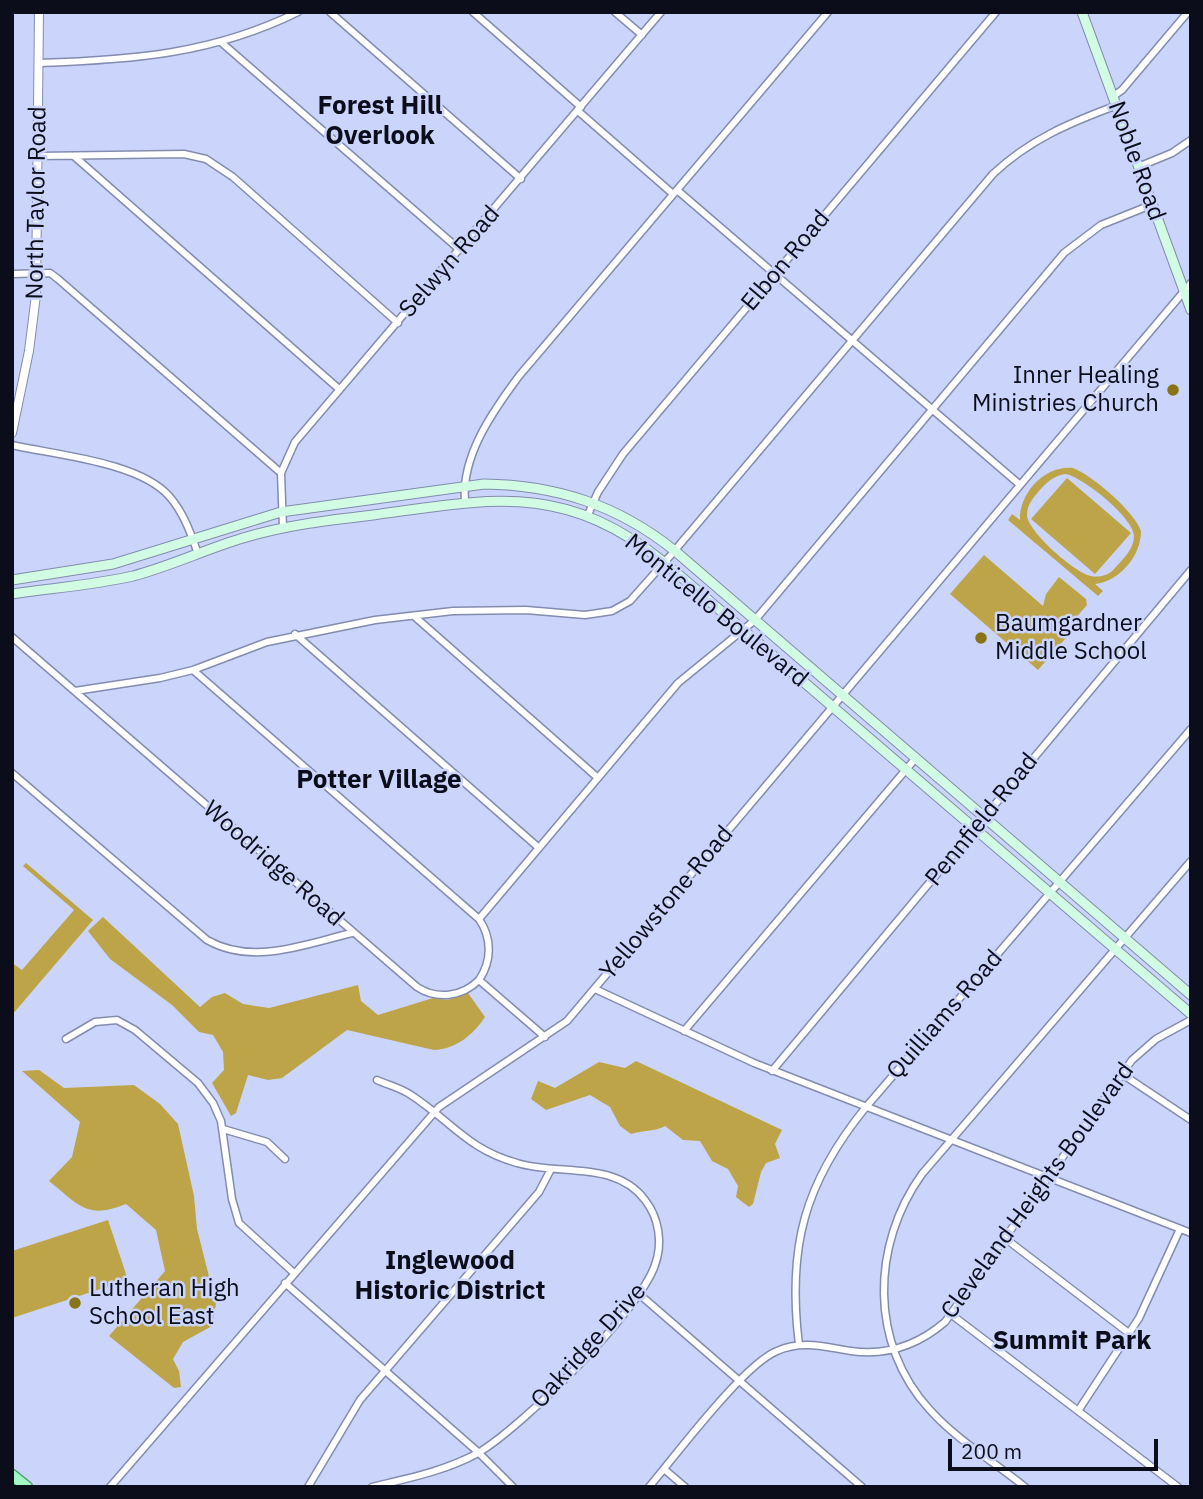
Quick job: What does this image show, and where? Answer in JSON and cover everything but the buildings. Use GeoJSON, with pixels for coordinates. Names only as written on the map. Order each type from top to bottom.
{"type":"FeatureCollection","features":[{"type":"Feature","properties":{"kind":"main road","name":"Noble Road"},"geometry":{"type":"LineString","coordinates":[[1082,12],[1151,205],[1187,286],[1191,310]]}},
{"type":"Feature","properties":{"kind":"main road","name":"Monticello Boulevard"},"geometry":{"type":"LineString","coordinates":[[12,580],[113,564],[281,512],[464,486],[514,484],[542,488],[593,502],[633,522],[749,625],[842,695],[1191,995]]}},
{"type":"Feature","properties":{"kind":"main road","name":"Monticello Boulevard"},"geometry":{"type":"LineString","coordinates":[[12,594],[131,576],[284,528],[465,502],[528,501],[587,517],[670,557],[749,625],[832,707],[1114,951],[1191,1014]]}},
{"type":"Feature","properties":{"kind":"main road"},"geometry":{"type":"LineString","coordinates":[[12,1475],[27,1487]]}},
{"type":"Feature","properties":{"kind":"street","name":"North Taylor Road"},"geometry":{"type":"LineString","coordinates":[[12,433],[29,351],[37,274],[39,12]]}},
{"type":"Feature","properties":{"kind":"street"},"geometry":{"type":"LineString","coordinates":[[39,63],[129,60],[222,43],[298,12]]}},
{"type":"Feature","properties":{"kind":"street"},"geometry":{"type":"LineString","coordinates":[[330,12],[521,179]]}},
{"type":"Feature","properties":{"kind":"street"},"geometry":{"type":"LineString","coordinates":[[473,12],[675,192],[775,274],[1019,484]]}},
{"type":"Feature","properties":{"kind":"street"},"geometry":{"type":"LineString","coordinates":[[615,12],[642,35]]}},
{"type":"Feature","properties":{"kind":"street","name":"Selwyn Road"},"geometry":{"type":"LineString","coordinates":[[284,528],[281,512],[281,473],[295,442],[661,12]]}},
{"type":"Feature","properties":{"kind":"street"},"geometry":{"type":"LineString","coordinates":[[465,502],[464,486],[481,436],[508,391],[828,12]]}},
{"type":"Feature","properties":{"kind":"street","name":"Elbon Road"},"geometry":{"type":"LineString","coordinates":[[587,517],[593,502],[623,454],[996,12]]}},
{"type":"Feature","properties":{"kind":"street"},"geometry":{"type":"LineString","coordinates":[[75,691],[105,688],[193,670],[295,634],[414,616],[501,610],[597,614],[630,601],[1004,164],[1053,130],[1113,102],[1188,12]]}},
{"type":"Feature","properties":{"kind":"street"},"geometry":{"type":"LineString","coordinates":[[222,43],[460,250]]}},
{"type":"Feature","properties":{"kind":"street"},"geometry":{"type":"LineString","coordinates":[[1138,167],[1191,141]]}},
{"type":"Feature","properties":{"kind":"street"},"geometry":{"type":"LineString","coordinates":[[38,156],[169,153],[206,159],[233,177],[398,323]]}},
{"type":"Feature","properties":{"kind":"street"},"geometry":{"type":"LineString","coordinates":[[75,157],[339,389]]}},
{"type":"Feature","properties":{"kind":"street"},"geometry":{"type":"LineString","coordinates":[[479,919],[684,677],[749,625],[1069,248],[1101,225],[1151,205]]}},
{"type":"Feature","properties":{"kind":"street"},"geometry":{"type":"LineString","coordinates":[[12,274],[50,273],[281,473]]}},
{"type":"Feature","properties":{"kind":"street","name":"Yellowstone Road"},"geometry":{"type":"LineString","coordinates":[[110,1487],[432,1114],[453,1095],[567,1021],[1187,286]]}},
{"type":"Feature","properties":{"kind":"street"},"geometry":{"type":"LineString","coordinates":[[12,445],[122,470],[150,481],[176,505],[198,554]]}},
{"type":"Feature","properties":{"kind":"street","name":"Pennfield Road"},"geometry":{"type":"LineString","coordinates":[[772,1071],[1191,570]]}},
{"type":"Feature","properties":{"kind":"street"},"geometry":{"type":"LineString","coordinates":[[414,616],[598,778]]}},
{"type":"Feature","properties":{"kind":"street"},"geometry":{"type":"LineString","coordinates":[[295,634],[538,848]]}},
{"type":"Feature","properties":{"kind":"street","name":"Woodridge Road"},"geometry":{"type":"LineString","coordinates":[[12,637],[352,933],[427,993],[454,994],[479,980]]}},
{"type":"Feature","properties":{"kind":"street"},"geometry":{"type":"LineString","coordinates":[[193,670],[479,919],[487,934],[489,947],[487,962],[479,980],[545,1037]]}},
{"type":"Feature","properties":{"kind":"street","name":"Quilliams Road"},"geometry":{"type":"LineString","coordinates":[[799,1345],[794,1280],[807,1206],[829,1157],[866,1107],[1191,729]]}},
{"type":"Feature","properties":{"kind":"street"},"geometry":{"type":"LineString","coordinates":[[684,1031],[915,758]]}},
{"type":"Feature","properties":{"kind":"street"},"geometry":{"type":"LineString","coordinates":[[12,773],[207,940],[219,947],[246,954],[265,954],[352,933]]}},
{"type":"Feature","properties":{"kind":"street"},"geometry":{"type":"LineString","coordinates":[[1026,1487],[930,1411],[913,1389],[894,1350],[884,1297],[885,1264],[891,1238],[910,1194],[952,1140],[1191,861]]}},
{"type":"Feature","properties":{"kind":"street"},"geometry":{"type":"LineString","coordinates":[[595,989],[772,1071],[1191,1233]]}},
{"type":"Feature","properties":{"kind":"street","name":"Cleveland Heights Boulevard"},"geometry":{"type":"LineString","coordinates":[[649,1487],[740,1381],[766,1357],[799,1345],[858,1352],[894,1350],[921,1339],[952,1315],[1122,1074],[1146,1046],[1191,1020]]}},
{"type":"Feature","properties":{"kind":"street"},"geometry":{"type":"LineString","coordinates":[[66,1039],[98,1021],[123,1023],[198,1083],[213,1103],[223,1129],[232,1199],[239,1223],[294,1273]]}},
{"type":"Feature","properties":{"kind":"street"},"geometry":{"type":"LineString","coordinates":[[1122,1074],[1191,1121]]}},
{"type":"Feature","properties":{"kind":"street","name":"Oakridge Drive"},"geometry":{"type":"LineString","coordinates":[[372,1487],[434,1472],[478,1452],[510,1430],[555,1389],[639,1294],[652,1273],[659,1251],[658,1228],[647,1203],[630,1186],[609,1175],[550,1171],[505,1160],[483,1150],[432,1114],[408,1093],[377,1080]]}},
{"type":"Feature","properties":{"kind":"street"},"geometry":{"type":"LineString","coordinates":[[223,1129],[267,1142],[285,1159]]}},
{"type":"Feature","properties":{"kind":"street"},"geometry":{"type":"LineString","coordinates":[[307,1487],[347,1419],[384,1370],[540,1192],[550,1171]]}},
{"type":"Feature","properties":{"kind":"street"},"geometry":{"type":"LineString","coordinates":[[1078,1411],[1130,1334],[1180,1229]]}},
{"type":"Feature","properties":{"kind":"street"},"geometry":{"type":"LineString","coordinates":[[1006,1239],[1130,1334]]}},
{"type":"Feature","properties":{"kind":"street"},"geometry":{"type":"LineString","coordinates":[[285,1283],[478,1452],[513,1487]]}},
{"type":"Feature","properties":{"kind":"street"},"geometry":{"type":"LineString","coordinates":[[639,1294],[862,1487]]}},
{"type":"Feature","properties":{"kind":"street"},"geometry":{"type":"LineString","coordinates":[[952,1315],[1178,1487]]}},
{"type":"Feature","properties":{"kind":"street"},"geometry":{"type":"LineString","coordinates":[[664,1469],[685,1487]]}},
{"type":"Feature","properties":{"kind":"shaded area"},"geometry":{"type":"Polygon","coordinates":[[[1063,468],[1073,468],[1101,486],[1131,514],[1141,531],[1133,558],[1121,573],[1095,584],[1103,591],[1098,596],[1008,520],[1012,514],[1020,520],[1024,500],[1029,491],[1044,476],[1063,468]],[[1065,474],[1050,480],[1033,499],[1027,515],[1035,531],[1053,550],[1084,573],[1098,577],[1113,570],[1125,557],[1134,536],[1132,528],[1117,509],[1073,476],[1065,474]]]}},
{"type":"Feature","properties":{"kind":"shaded area"},"geometry":{"type":"Polygon","coordinates":[[[1067,478],[1131,533],[1095,574],[1031,519],[1067,478]]]}},
{"type":"Feature","properties":{"kind":"shaded area"},"geometry":{"type":"Polygon","coordinates":[[[984,555],[1043,606],[1046,594],[1059,577],[1086,599],[1087,605],[1068,627],[1072,631],[1038,670],[950,594],[984,555]]]}},
{"type":"Feature","properties":{"kind":"shaded area"},"geometry":{"type":"Polygon","coordinates":[[[26,863],[93,920],[12,1015],[12,963],[22,970],[74,910],[23,866],[26,863]]]}},
{"type":"Feature","properties":{"kind":"shaded area"},"geometry":{"type":"Polygon","coordinates":[[[103,917],[200,1007],[212,997],[225,993],[243,1004],[269,1008],[358,985],[361,1001],[378,1015],[433,998],[447,1000],[468,993],[485,1017],[463,1040],[450,1047],[434,1050],[347,1030],[282,1078],[268,1080],[248,1075],[236,1113],[231,1116],[212,1083],[224,1070],[223,1052],[213,1035],[199,1032],[172,1005],[110,959],[88,931],[103,917]]]}},
{"type":"Feature","properties":{"kind":"shaded area"},"geometry":{"type":"Polygon","coordinates":[[[636,1061],[782,1130],[775,1144],[780,1158],[766,1163],[753,1204],[749,1207],[736,1197],[738,1186],[728,1169],[712,1161],[700,1141],[683,1140],[665,1126],[631,1134],[620,1126],[610,1107],[590,1095],[546,1110],[531,1099],[538,1081],[555,1088],[599,1062],[625,1068],[636,1061]]]}},
{"type":"Feature","properties":{"kind":"shaded area"},"geometry":{"type":"Polygon","coordinates":[[[39,1070],[64,1088],[134,1085],[160,1104],[178,1124],[194,1196],[197,1229],[216,1304],[212,1326],[183,1342],[173,1359],[179,1371],[181,1387],[174,1388],[109,1336],[165,1271],[156,1230],[126,1204],[102,1211],[84,1208],[49,1181],[72,1157],[80,1122],[22,1071],[39,1070]]]}},
{"type":"Feature","properties":{"kind":"shaded area"},"geometry":{"type":"Polygon","coordinates":[[[108,1220],[128,1280],[12,1318],[12,1251],[108,1220]]]}},
{"type":"Feature","properties":{"kind":"place","name":"Inner Healing Ministries Church"},"geometry":{"type":"Point","coordinates":[1173,390]}},
{"type":"Feature","properties":{"kind":"place","name":"Baumgardner Middle School"},"geometry":{"type":"Point","coordinates":[981,638]}},
{"type":"Feature","properties":{"kind":"place","name":"Lutheran High School East"},"geometry":{"type":"Point","coordinates":[75,1303]}},
{"type":"Feature","properties":{"kind":"district","name":"Forest Hill Overlook"},"geometry":{"type":"Point","coordinates":[380,121]}},
{"type":"Feature","properties":{"kind":"district","name":"Potter Village"},"geometry":{"type":"Point","coordinates":[379,780]}},
{"type":"Feature","properties":{"kind":"district","name":"Inglewood Historic District"},"geometry":{"type":"Point","coordinates":[450,1276]}},
{"type":"Feature","properties":{"kind":"district","name":"Summit Park"},"geometry":{"type":"Point","coordinates":[1072,1341]}}]}
